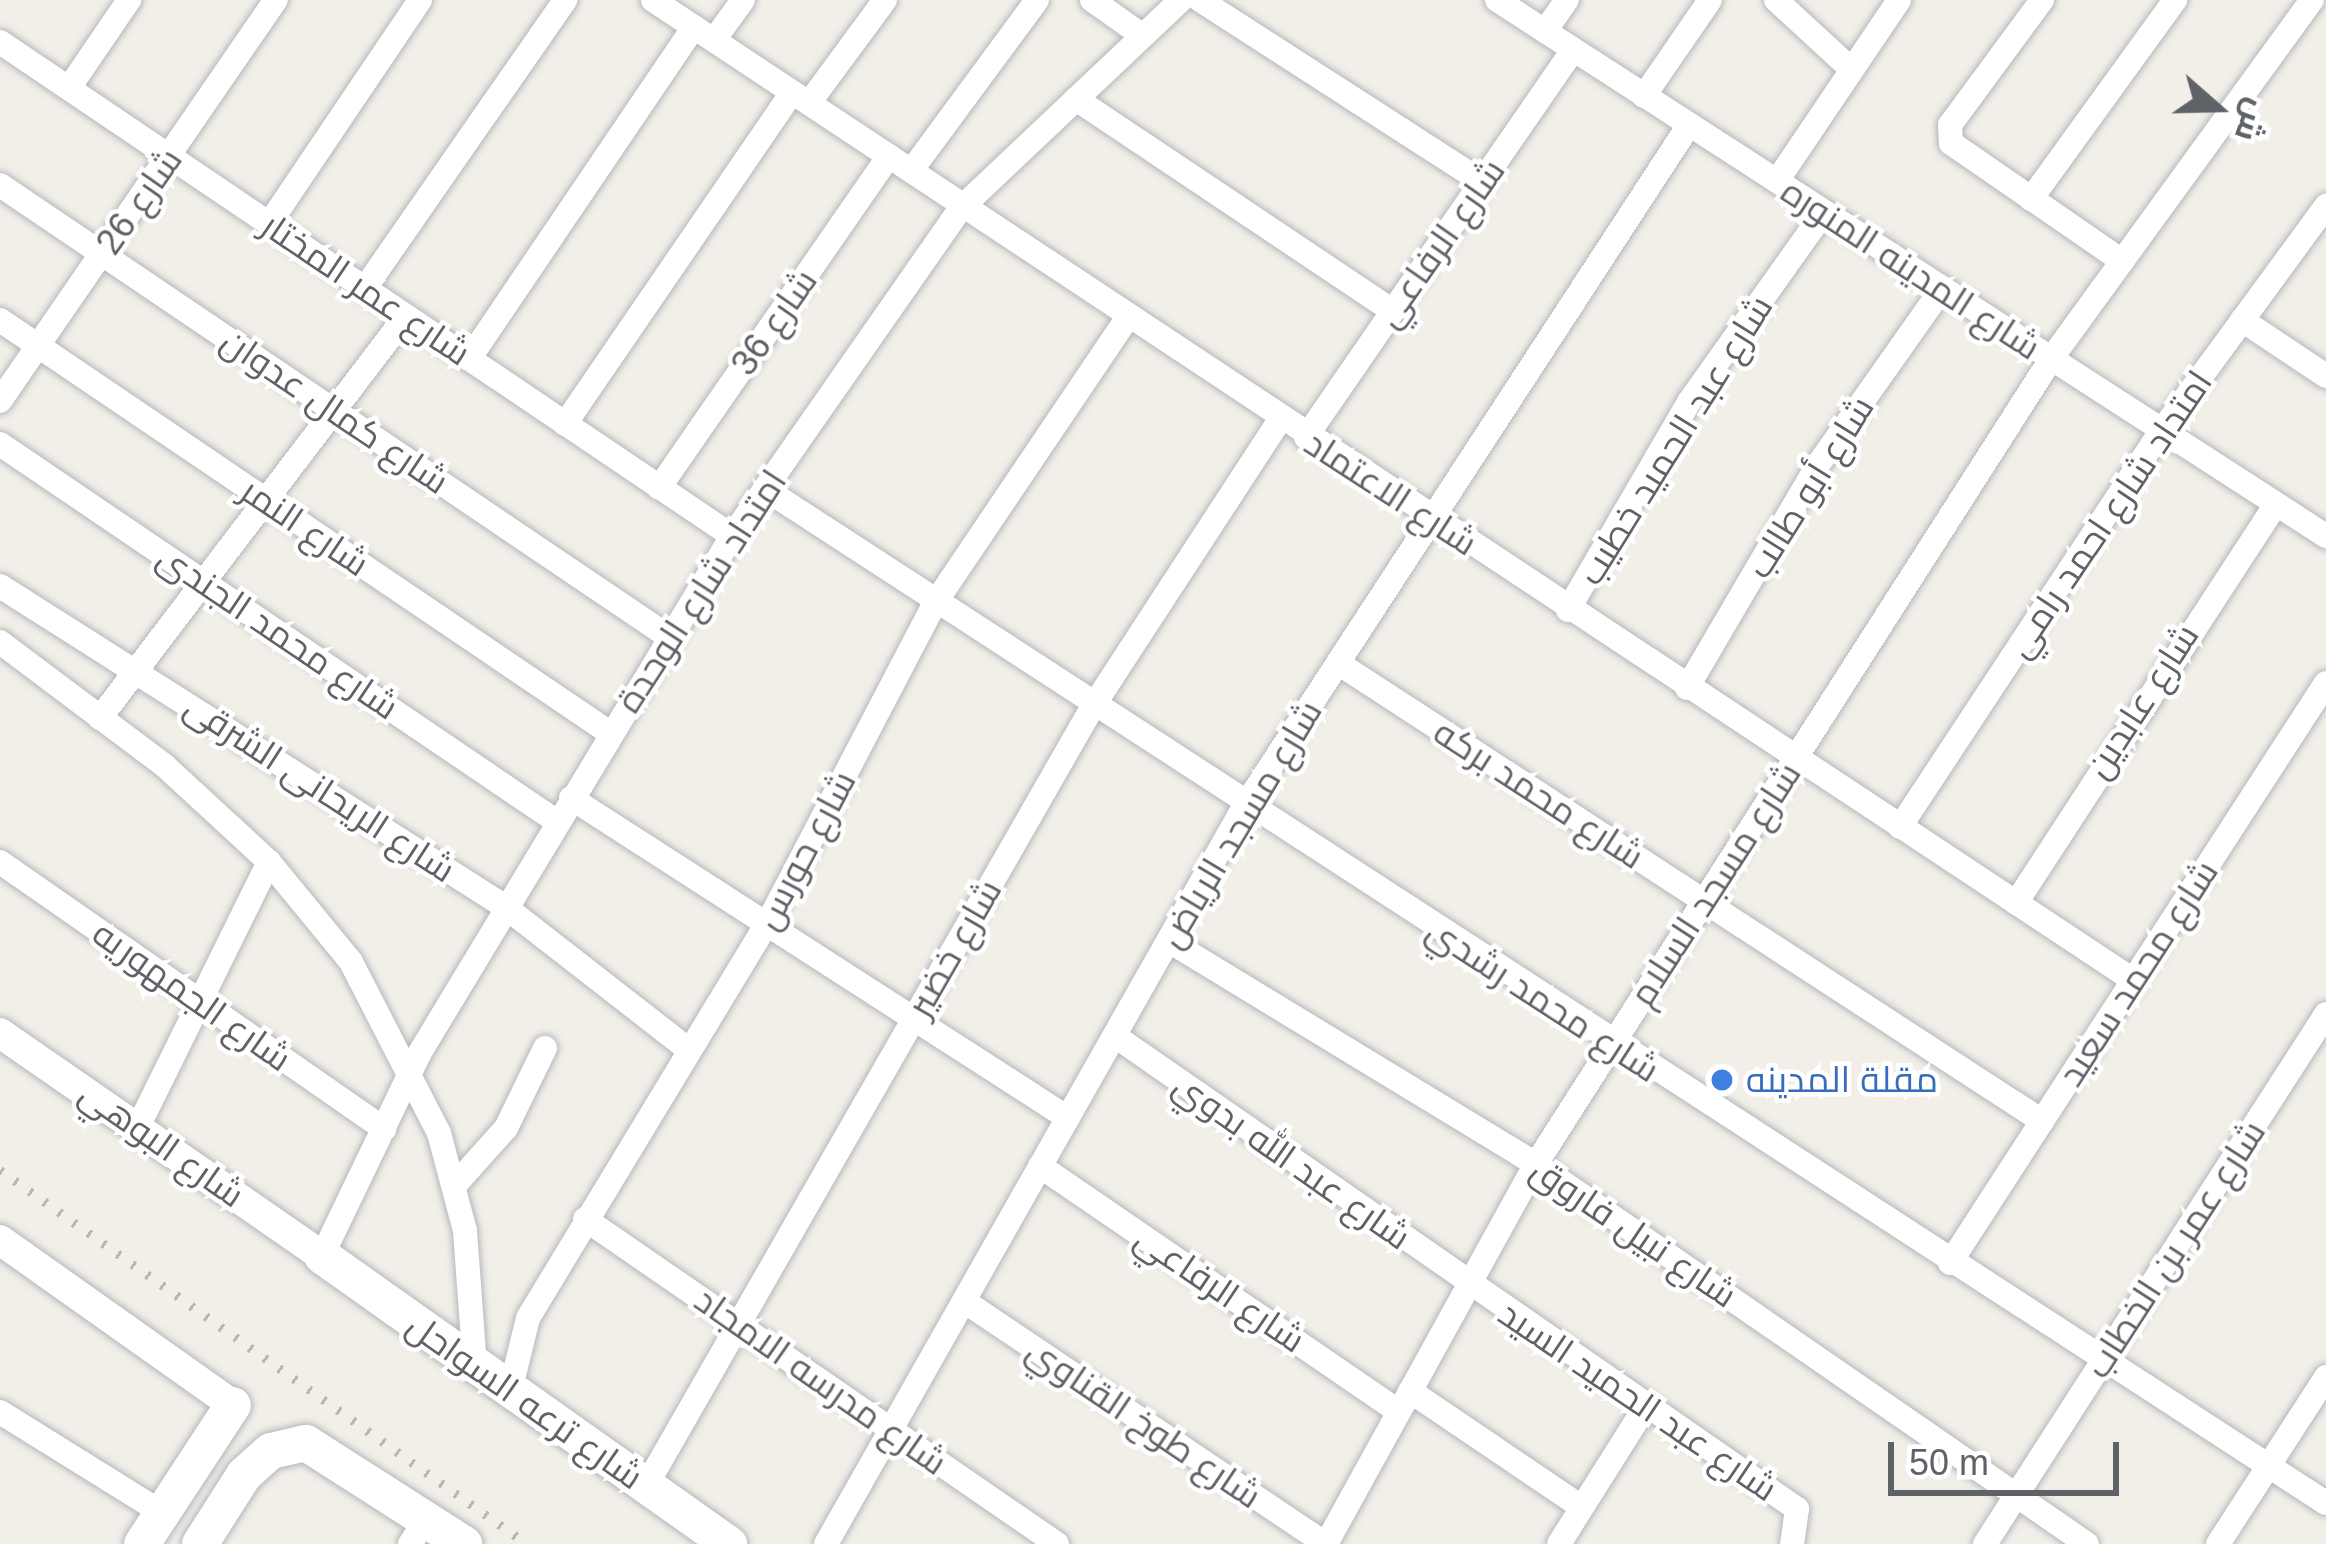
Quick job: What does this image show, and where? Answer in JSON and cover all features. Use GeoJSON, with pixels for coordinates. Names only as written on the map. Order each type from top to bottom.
{"type":"FeatureCollection","features":[{"type":"Feature","properties":{"kind":"main road","name":"شارع ترعه السواحل"},"geometry":{"type":"LineString","coordinates":[[322,1256],[729,1544]]}},
{"type":"Feature","properties":{"kind":"main road"},"geometry":{"type":"LineString","coordinates":[[142,1544],[233,1405]]}},
{"type":"Feature","properties":{"kind":"main road"},"geometry":{"type":"LineString","coordinates":[[200,1544],[244,1475],[271,1450],[306,1443],[419,1531],[464,1544]]}},
{"type":"Feature","properties":{"kind":"street"},"geometry":{"type":"LineString","coordinates":[[69,88],[129,0]]}},
{"type":"Feature","properties":{"kind":"street","name":"شارع 26"},"geometry":{"type":"LineString","coordinates":[[0,401],[276,0]]}},
{"type":"Feature","properties":{"kind":"street"},"geometry":{"type":"LineString","coordinates":[[269,224],[420,0]]}},
{"type":"Feature","properties":{"kind":"street"},"geometry":{"type":"LineString","coordinates":[[365,288],[565,0]]}},
{"type":"Feature","properties":{"kind":"street","name":"شارع الاعتماد"},"geometry":{"type":"LineString","coordinates":[[653,0],[1126,320],[2133,980]]}},
{"type":"Feature","properties":{"kind":"street"},"geometry":{"type":"LineString","coordinates":[[469,359],[704,34],[743,0]]}},
{"type":"Feature","properties":{"kind":"street"},"geometry":{"type":"LineString","coordinates":[[566,424],[800,98],[885,0]]}},
{"type":"Feature","properties":{"kind":"street"},"geometry":{"type":"LineString","coordinates":[[911,171],[1037,0]]}},
{"type":"Feature","properties":{"kind":"street"},"geometry":{"type":"LineString","coordinates":[[1092,0],[1143,36]]}},
{"type":"Feature","properties":{"kind":"street","name":"امتداد شارع الوحدة"},"geometry":{"type":"LineString","coordinates":[[322,1256],[412,1066],[504,906],[731,536],[961,208],[1181,0]]}},
{"type":"Feature","properties":{"kind":"street"},"geometry":{"type":"LineString","coordinates":[[1200,0],[1482,182]]}},
{"type":"Feature","properties":{"kind":"street","name":"شارع المدينه المنوره"},"geometry":{"type":"LineString","coordinates":[[1497,0],[2326,536]]}},
{"type":"Feature","properties":{"kind":"street"},"geometry":{"type":"LineString","coordinates":[[1545,32],[1568,0]]}},
{"type":"Feature","properties":{"kind":"street"},"geometry":{"type":"LineString","coordinates":[[1644,96],[1710,0]]}},
{"type":"Feature","properties":{"kind":"street"},"geometry":{"type":"LineString","coordinates":[[1776,0],[1852,70]]}},
{"type":"Feature","properties":{"kind":"street"},"geometry":{"type":"LineString","coordinates":[[1777,182],[1899,0]]}},
{"type":"Feature","properties":{"kind":"street"},"geometry":{"type":"LineString","coordinates":[[2042,0],[1948,134],[2030,199],[2122,261]]}},
{"type":"Feature","properties":{"kind":"street"},"geometry":{"type":"LineString","coordinates":[[2030,199],[2175,0]]}},
{"type":"Feature","properties":{"kind":"street","name":"شارع مسجد السلام"},"geometry":{"type":"LineString","coordinates":[[1325,1544],[1536,1164],[1704,901],[2051,359],[2312,0]]}},
{"type":"Feature","properties":{"kind":"street","name":"شارع عمر المختار"},"geometry":{"type":"LineString","coordinates":[[0,41],[731,536]]}},
{"type":"Feature","properties":{"kind":"street","name":"شارع الرفاعي"},"geometry":{"type":"LineString","coordinates":[[1306,437],[1573,50]]}},
{"type":"Feature","properties":{"kind":"street"},"geometry":{"type":"LineString","coordinates":[[1076,99],[1393,311]]}},
{"type":"Feature","properties":{"kind":"street","name":"شارع مسجد الرياض"},"geometry":{"type":"LineString","coordinates":[[826,1544],[1244,807],[1688,125]]}},
{"type":"Feature","properties":{"kind":"street","name":"شارع 36"},"geometry":{"type":"LineString","coordinates":[[659,488],[889,157]]}},
{"type":"Feature","properties":{"kind":"street","name":"شارع كمال عدوان"},"geometry":{"type":"LineString","coordinates":[[0,185],[669,638]]}},
{"type":"Feature","properties":{"kind":"street","name":"شارع عبد الحميد خطيب"},"geometry":{"type":"LineString","coordinates":[[1568,610],[1689,402],[1824,212]]}},
{"type":"Feature","properties":{"kind":"street","name":"امتداد شارع احمد رامي"},"geometry":{"type":"LineString","coordinates":[[1900,827],[2162,430],[2322,218]]}},
{"type":"Feature","properties":{"kind":"street","name":"شارع أبو طالب"},"geometry":{"type":"LineString","coordinates":[[1687,688],[1817,466],[1941,290]]}},
{"type":"Feature","properties":{"kind":"street"},"geometry":{"type":"LineString","coordinates":[[100,718],[406,316]]}},
{"type":"Feature","properties":{"kind":"street","name":"شارع النمر"},"geometry":{"type":"LineString","coordinates":[[0,320],[610,734]]}},
{"type":"Feature","properties":{"kind":"street","name":"شارع حورس"},"geometry":{"type":"LineString","coordinates":[[510,1391],[528,1318],[767,924],[933,606],[1126,320]]}},
{"type":"Feature","properties":{"kind":"street"},"geometry":{"type":"LineString","coordinates":[[2242,320],[2326,376]]}},
{"type":"Feature","properties":{"kind":"street","name":"شارع خضير"},"geometry":{"type":"LineString","coordinates":[[646,1486],[1092,709],[1279,421]]}},
{"type":"Feature","properties":{"kind":"street","name":"شارع محمد الجندى"},"geometry":{"type":"LineString","coordinates":[[0,444],[556,821]]}},
{"type":"Feature","properties":{"kind":"street","name":"شارع محمد رشدي"},"geometry":{"type":"LineString","coordinates":[[765,489],[933,606],[2326,1503]]}},
{"type":"Feature","properties":{"kind":"street","name":"شارع عابدين"},"geometry":{"type":"LineString","coordinates":[[2016,903],[2166,658],[2276,504]]}},
{"type":"Feature","properties":{"kind":"street","name":"شارع الريحانى الشرقى"},"geometry":{"type":"LineString","coordinates":[[0,586],[504,906],[689,1050]]}},
{"type":"Feature","properties":{"kind":"street"},"geometry":{"type":"LineString","coordinates":[[0,642],[100,718],[269,862],[351,962],[412,1066],[455,1185],[475,1367]]}},
{"type":"Feature","properties":{"kind":"street","name":"شارع محمد بركه"},"geometry":{"type":"LineString","coordinates":[[1338,663],[2042,1121]]}},
{"type":"Feature","properties":{"kind":"street","name":"شارع محمد سعيد"},"geometry":{"type":"LineString","coordinates":[[1950,1263],[2326,682]]}},
{"type":"Feature","properties":{"kind":"street"},"geometry":{"type":"LineString","coordinates":[[571,797],[1068,1118]]}},
{"type":"Feature","properties":{"kind":"street","name":"شارع الجمهوريه"},"geometry":{"type":"LineString","coordinates":[[0,862],[383,1129]]}},
{"type":"Feature","properties":{"kind":"street"},"geometry":{"type":"LineString","coordinates":[[138,1127],[269,862]]}},
{"type":"Feature","properties":{"kind":"street","name":"شارع نبيل فاروق"},"geometry":{"type":"LineString","coordinates":[[1169,940],[1536,1164],[2087,1544]]}},
{"type":"Feature","properties":{"kind":"street","name":"شارع عمر بن الخطاب"},"geometry":{"type":"LineString","coordinates":[[1985,1544],[2326,1014]]}},
{"type":"Feature","properties":{"kind":"street","name":"شارع البوهي"},"geometry":{"type":"LineString","coordinates":[[0,1033],[322,1256]]}},
{"type":"Feature","properties":{"kind":"street","name":"شارع عبد الله بدوي"},"geometry":{"type":"LineString","coordinates":[[1115,1036],[1468,1285]]}},
{"type":"Feature","properties":{"kind":"street"},"geometry":{"type":"LineString","coordinates":[[455,1185],[506,1129],[545,1048]]}},
{"type":"Feature","properties":{"kind":"street","name":"شارع الرفاعي"},"geometry":{"type":"LineString","coordinates":[[1040,1166],[1405,1402],[1580,1506]]}},
{"type":"Feature","properties":{"kind":"street","name":"شارع مدرسه الامجاد"},"geometry":{"type":"LineString","coordinates":[[586,1219],[1057,1544]]}},
{"type":"Feature","properties":{"kind":"street"},"geometry":{"type":"LineString","coordinates":[[0,1240],[233,1405]]}},
{"type":"Feature","properties":{"kind":"street","name":"شارع عبد الحميد السيد"},"geometry":{"type":"LineString","coordinates":[[1468,1285],[1803,1520],[1792,1544]]}},
{"type":"Feature","properties":{"kind":"street","name":"شارع طوخ القناوي"},"geometry":{"type":"LineString","coordinates":[[964,1301],[1325,1544]]}},
{"type":"Feature","properties":{"kind":"street"},"geometry":{"type":"LineString","coordinates":[[2218,1544],[2326,1377]]}},
{"type":"Feature","properties":{"kind":"street"},"geometry":{"type":"LineString","coordinates":[[1559,1544],[1646,1406]]}},
{"type":"Feature","properties":{"kind":"street"},"geometry":{"type":"LineString","coordinates":[[0,1412],[162,1513]]}},
{"type":"Feature","properties":{"kind":"railway"},"geometry":{"type":"LineString","coordinates":[[0,1170],[527,1544]]}},
{"type":"Feature","properties":{"kind":"place","name":"مقلة المدينه"},"geometry":{"type":"Point","coordinates":[1722,1080]}}]}
